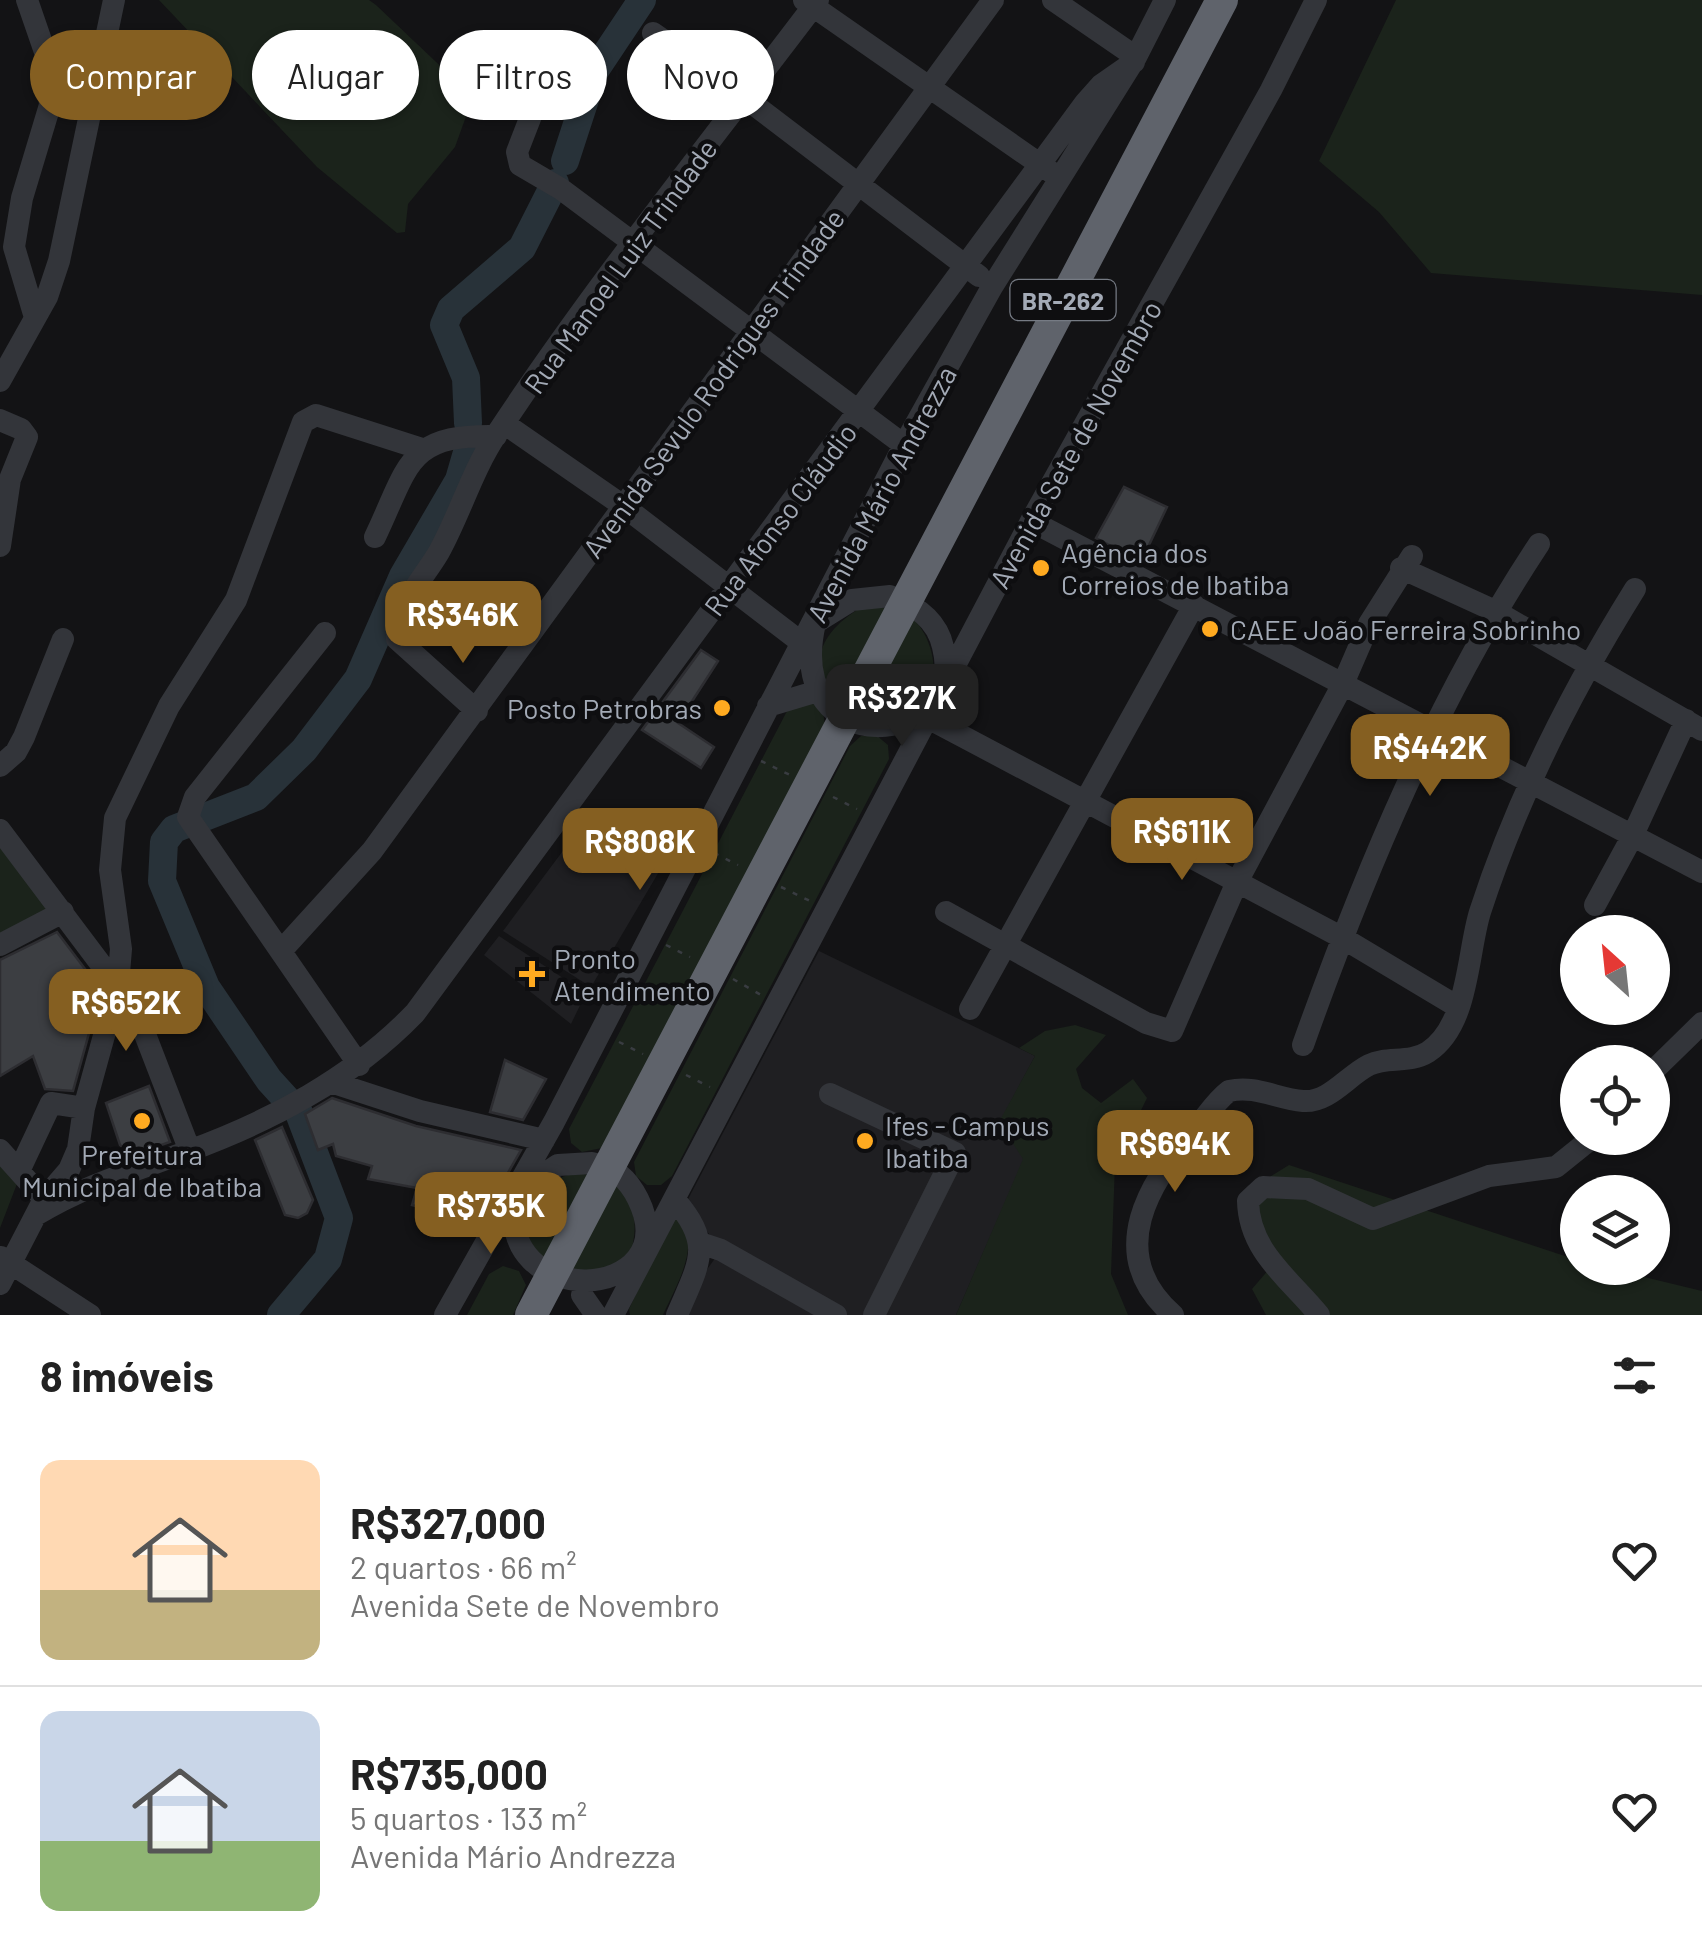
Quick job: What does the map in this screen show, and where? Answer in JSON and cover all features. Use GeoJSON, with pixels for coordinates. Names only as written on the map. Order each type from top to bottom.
{"type":"FeatureCollection","features":[{"type":"Feature","properties":{"kind":"highway","name":"BR-262"},"geometry":{"type":"LineString","coordinates":[[539,1301],[612,1168],[901,604],[1222,0]]}},
{"type":"Feature","properties":{"kind":"street"},"geometry":{"type":"LineString","coordinates":[[27,0],[46,56],[50,105],[22,198],[14,247],[34,314]]}},
{"type":"Feature","properties":{"kind":"street"},"geometry":{"type":"LineString","coordinates":[[0,381],[11,338],[47,298],[59,261],[114,0]]}},
{"type":"Feature","properties":{"kind":"street","name":"Avenida Sevulo Rodrigues Trindade"},"geometry":{"type":"LineString","coordinates":[[280,951],[372,851],[993,0]]}},
{"type":"Feature","properties":{"kind":"street"},"geometry":{"type":"LineString","coordinates":[[1053,0],[1135,60],[1164,0]]}},
{"type":"Feature","properties":{"kind":"street","name":"Avenida Sete de Novembro"},"geometry":{"type":"LineString","coordinates":[[604,1311],[642,1260],[1031,521],[1316,0]]}},
{"type":"Feature","properties":{"kind":"street"},"geometry":{"type":"LineString","coordinates":[[812,2],[1050,172]]}},
{"type":"Feature","properties":{"kind":"street","name":"Rua Manoel Luiz Trindade"},"geometry":{"type":"LineString","coordinates":[[774,55],[812,2]]}},
{"type":"Feature","properties":{"kind":"street","name":"Rua Afonso Cláudio"},"geometry":{"type":"LineString","coordinates":[[40,1207],[74,1191],[190,1151],[295,1104],[334,1083],[392,1036],[437,986],[967,266],[1050,172],[1101,84],[1135,60]]}},
{"type":"Feature","properties":{"kind":"street"},"geometry":{"type":"LineString","coordinates":[[530,120],[516,158],[862,410],[904,445]]}},
{"type":"Feature","properties":{"kind":"street","name":"Rua Manoel Luiz Trindade"},"geometry":{"type":"LineString","coordinates":[[476,711],[416,660],[397,640],[396,627],[489,433],[727,120]]}},
{"type":"Feature","properties":{"kind":"street"},"geometry":{"type":"LineString","coordinates":[[774,120],[992,287]]}},
{"type":"Feature","properties":{"kind":"street","name":"Avenida Mário Andrezza"},"geometry":{"type":"LineString","coordinates":[[445,1315],[549,1131],[1050,172]]}},
{"type":"Feature","properties":{"kind":"street"},"geometry":{"type":"LineString","coordinates":[[0,1284],[7,1259],[69,1170],[78,1149],[84,1108],[118,985],[120,949],[110,870],[116,818],[169,706],[236,600],[303,422],[316,415],[422,449]]}},
{"type":"Feature","properties":{"kind":"street"},"geometry":{"type":"LineString","coordinates":[[0,420],[21,429],[27,437],[10,479],[0,546]]}},
{"type":"Feature","properties":{"kind":"street"},"geometry":{"type":"LineString","coordinates":[[374,537],[422,449],[444,438],[489,433],[622,506],[729,587],[809,633]]}},
{"type":"Feature","properties":{"kind":"street"},"geometry":{"type":"LineString","coordinates":[[1031,521],[1343,684],[1430,734],[1702,872]]}},
{"type":"Feature","properties":{"kind":"street"},"geometry":{"type":"LineString","coordinates":[[1302,1045],[1341,937],[1430,734],[1495,611],[1539,544]]}},
{"type":"Feature","properties":{"kind":"street"},"geometry":{"type":"LineString","coordinates":[[852,551],[859,576],[938,624],[962,627],[988,604]]}},
{"type":"Feature","properties":{"kind":"street"},"geometry":{"type":"LineString","coordinates":[[946,912],[1162,1031],[1172,1031],[1179,1023],[1237,882],[1343,684],[1369,624],[1407,562],[1694,725],[1595,905]]}},
{"type":"Feature","properties":{"kind":"street"},"geometry":{"type":"LineString","coordinates":[[1173,1315],[1156,1300],[1139,1258],[1146,1195],[1160,1169],[1222,1096],[1241,1088],[1305,1101],[1322,1098],[1372,1064],[1410,1060],[1439,1044],[1458,1007],[1479,915],[1529,783],[1589,662],[1635,589]]}},
{"type":"Feature","properties":{"kind":"street"},"geometry":{"type":"LineString","coordinates":[[842,604],[901,604],[943,645],[946,662],[939,696],[920,714],[881,726],[843,721],[818,692],[809,633],[842,604]]}},
{"type":"Feature","properties":{"kind":"street"},"geometry":{"type":"LineString","coordinates":[[970,1009],[1194,606]]}},
{"type":"Feature","properties":{"kind":"street"},"geometry":{"type":"LineString","coordinates":[[324,633],[195,796],[194,825],[358,1064]]}},
{"type":"Feature","properties":{"kind":"street"},"geometry":{"type":"LineString","coordinates":[[0,766],[16,752],[63,639]]}},
{"type":"Feature","properties":{"kind":"street"},"geometry":{"type":"LineString","coordinates":[[768,706],[818,692]]}},
{"type":"Feature","properties":{"kind":"street"},"geometry":{"type":"LineString","coordinates":[[928,718],[1341,937],[1458,1007]]}},
{"type":"Feature","properties":{"kind":"street"},"geometry":{"type":"LineString","coordinates":[[881,726],[904,762]]}},
{"type":"Feature","properties":{"kind":"street"},"geometry":{"type":"LineString","coordinates":[[0,830],[118,985],[148,1037],[190,1151]]}},
{"type":"Feature","properties":{"kind":"street"},"geometry":{"type":"LineString","coordinates":[[0,945],[63,912]]}},
{"type":"Feature","properties":{"kind":"street"},"geometry":{"type":"LineString","coordinates":[[1670,1054],[1702,1022]]}},
{"type":"Feature","properties":{"kind":"street"},"geometry":{"type":"LineString","coordinates":[[334,1083],[420,1111],[549,1131],[568,1164]]}},
{"type":"Feature","properties":{"kind":"street"},"geometry":{"type":"LineString","coordinates":[[830,1094],[956,1153],[874,1315]]}},
{"type":"Feature","properties":{"kind":"street"},"geometry":{"type":"LineString","coordinates":[[19,1170],[51,1103],[84,1108]]}},
{"type":"Feature","properties":{"kind":"street"},"geometry":{"type":"LineString","coordinates":[[0,1150],[19,1170],[40,1207]]}},
{"type":"Feature","properties":{"kind":"street"},"geometry":{"type":"LineString","coordinates":[[1320,1315],[1275,1268],[1254,1234],[1248,1201],[1263,1187],[1308,1190],[1373,1219],[1489,1176],[1556,1168],[1572,1155]]}},
{"type":"Feature","properties":{"kind":"street"},"geometry":{"type":"LineString","coordinates":[[568,1164],[612,1168],[641,1205],[646,1227],[642,1260],[622,1279],[604,1311],[539,1301],[518,1258],[512,1232],[516,1193],[544,1172],[568,1164]]}},
{"type":"Feature","properties":{"kind":"street"},"geometry":{"type":"LineString","coordinates":[[674,1200],[696,1225],[702,1244],[677,1315]]}},
{"type":"Feature","properties":{"kind":"street"},"geometry":{"type":"LineString","coordinates":[[702,1244],[722,1250],[836,1315]]}},
{"type":"Feature","properties":{"kind":"street"},"geometry":{"type":"LineString","coordinates":[[475,1265],[518,1258]]}},
{"type":"Feature","properties":{"kind":"street"},"geometry":{"type":"LineString","coordinates":[[7,1259],[90,1315]]}},
{"type":"Feature","properties":{"kind":"path"},"geometry":{"type":"LineString","coordinates":[[539,1184],[558,1214]]}},
{"type":"Feature","properties":{"kind":"shaded area"},"geometry":{"type":"Polygon","coordinates":[[[159,0],[369,0],[402,30],[252,30],[252,98],[232,77],[232,30],[187,30],[159,0]]]}},
{"type":"Feature","properties":{"kind":"shaded area"},"geometry":{"type":"Polygon","coordinates":[[[1396,0],[1702,0],[1702,295],[1431,273],[1379,212],[1319,161],[1396,0]]]}},
{"type":"Feature","properties":{"kind":"shaded area"},"geometry":{"type":"Polygon","coordinates":[[[419,46],[439,65],[439,120],[465,120],[455,147],[408,204],[405,232],[397,233],[317,167],[273,120],[419,120],[419,46]]]}},
{"type":"Feature","properties":{"kind":"shaded area"},"geometry":{"type":"Polygon","coordinates":[[[862,607],[893,608],[840,705],[822,676],[822,650],[836,627],[862,607]]]}},
{"type":"Feature","properties":{"kind":"shaded area"},"geometry":{"type":"Polygon","coordinates":[[[911,617],[928,641],[934,670],[932,685],[915,708],[885,716],[860,715],[911,617]]]}},
{"type":"Feature","properties":{"kind":"shaded area"},"geometry":{"type":"Polygon","coordinates":[[[811,702],[823,711],[825,726],[602,1148],[582,1152],[571,1143],[569,1129],[786,713],[790,707],[811,702]]]}},
{"type":"Feature","properties":{"kind":"shaded area"},"geometry":{"type":"Polygon","coordinates":[[[876,735],[888,745],[889,759],[672,1176],[661,1185],[647,1185],[636,1176],[634,1162],[850,746],[861,736],[876,735]]]}},
{"type":"Feature","properties":{"kind":"shaded area"},"geometry":{"type":"Polygon","coordinates":[[[589,816],[660,870],[591,987],[503,931],[589,816]]]}},
{"type":"Feature","properties":{"kind":"shaded area"},"geometry":{"type":"Polygon","coordinates":[[[0,838],[55,910],[0,940],[0,838]]]}},
{"type":"Feature","properties":{"kind":"shaded area","name":"Pronto Atendimento"},"geometry":{"type":"Polygon","coordinates":[[[499,936],[586,993],[571,1024],[484,955],[499,936]]]}},
{"type":"Feature","properties":{"kind":"shaded area","name":"Ifes - Campus Ibatiba"},"geometry":{"type":"Polygon","coordinates":[[[819,951],[1035,1056],[1000,1122],[1024,1159],[956,1315],[684,1315],[698,1282],[721,1250],[686,1203],[819,951]]]}},
{"type":"Feature","properties":{"kind":"shaded area"},"geometry":{"type":"Polygon","coordinates":[[[1075,1025],[1106,1035],[1076,1069],[1082,1088],[1101,1103],[1133,1079],[1147,1098],[1115,1163],[1111,1274],[1128,1315],[956,1315],[1023,1159],[999,1122],[1035,1056],[1019,1048],[1045,1031],[1075,1025]]]}},
{"type":"Feature","properties":{"kind":"shaded area"},"geometry":{"type":"Polygon","coordinates":[[[0,1154],[20,1176],[0,1228],[0,1154]]]}},
{"type":"Feature","properties":{"kind":"shaded area"},"geometry":{"type":"Polygon","coordinates":[[[1289,1165],[1560,1254],[1560,1285],[1670,1283],[1702,1291],[1702,1315],[1266,1315],[1252,1289],[1270,1268],[1245,1192],[1289,1165]]]}},
{"type":"Feature","properties":{"kind":"shaded area"},"geometry":{"type":"Polygon","coordinates":[[[576,1173],[598,1176],[544,1273],[525,1245],[524,1219],[542,1189],[576,1173]]]}},
{"type":"Feature","properties":{"kind":"shaded area"},"geometry":{"type":"Polygon","coordinates":[[[614,1184],[628,1201],[634,1220],[629,1261],[562,1281],[614,1184]]]}},
{"type":"Feature","properties":{"kind":"shaded area"},"geometry":{"type":"Polygon","coordinates":[[[675,1210],[688,1235],[681,1276],[663,1315],[630,1315],[629,1309],[675,1210]]]}},
{"type":"Feature","properties":{"kind":"shaded area"},"geometry":{"type":"Polygon","coordinates":[[[503,1266],[519,1271],[526,1285],[513,1315],[467,1315],[489,1274],[503,1266]]]}},
{"type":"Feature","properties":{"kind":"building"},"geometry":{"type":"Polygon","coordinates":[[[1124,487],[1167,507],[1141,562],[1096,538],[1124,487]]]}},
{"type":"Feature","properties":{"kind":"building"},"geometry":{"type":"Polygon","coordinates":[[[701,650],[718,661],[678,723],[714,747],[701,768],[642,730],[701,650]]]}},
{"type":"Feature","properties":{"kind":"building"},"geometry":{"type":"Polygon","coordinates":[[[57,932],[101,990],[73,1091],[45,1089],[33,1056],[0,1076],[0,960],[57,932]]]}},
{"type":"Feature","properties":{"kind":"building"},"geometry":{"type":"Polygon","coordinates":[[[505,1060],[546,1079],[523,1120],[490,1112],[505,1060]]]}},
{"type":"Feature","properties":{"kind":"building","name":"Prefeitura Municipal de Ibatiba"},"geometry":{"type":"Polygon","coordinates":[[[149,1086],[170,1142],[132,1155],[120,1145],[106,1103],[149,1086]]]}},
{"type":"Feature","properties":{"kind":"building"},"geometry":{"type":"Polygon","coordinates":[[[332,1098],[416,1126],[521,1150],[488,1208],[435,1181],[428,1209],[412,1205],[417,1188],[368,1179],[372,1166],[336,1156],[333,1144],[318,1150],[305,1114],[332,1098]]]}},
{"type":"Feature","properties":{"kind":"building"},"geometry":{"type":"Polygon","coordinates":[[[282,1127],[313,1200],[307,1213],[298,1218],[285,1215],[255,1140],[282,1127]]]}},
{"type":"Feature","properties":{"kind":"waterway"},"geometry":{"type":"LineString","coordinates":[[565,161],[594,72],[642,0]]}},
{"type":"Feature","properties":{"kind":"waterway"},"geometry":{"type":"LineString","coordinates":[[468,423],[466,378],[444,325],[451,309],[522,248],[555,183]]}},
{"type":"Feature","properties":{"kind":"waterway"},"geometry":{"type":"LineString","coordinates":[[281,1315],[328,1259],[339,1218],[299,1113],[269,1080],[206,987],[162,881],[164,842],[174,829],[256,797],[304,750],[358,679],[403,576],[459,480],[470,442]]}},
{"type":"Feature","properties":{"kind":"place","name":"Agência dos Correios de Ibatiba"},"geometry":{"type":"Point","coordinates":[1041,568]}},
{"type":"Feature","properties":{"kind":"place","name":"CAEE João Ferreira Sobrinho"},"geometry":{"type":"Point","coordinates":[1210,629]}},
{"type":"Feature","properties":{"kind":"place","name":"Posto Petrobras"},"geometry":{"type":"Point","coordinates":[722,708]}},
{"type":"Feature","properties":{"kind":"place","name":"Pronto Atendimento"},"geometry":{"type":"Point","coordinates":[532,974]}},
{"type":"Feature","properties":{"kind":"place","name":"Prefeitura Municipal de Ibatiba"},"geometry":{"type":"Point","coordinates":[142,1121]}},
{"type":"Feature","properties":{"kind":"place","name":"Ifes - Campus Ibatiba"},"geometry":{"type":"Point","coordinates":[865,1141]}}]}
